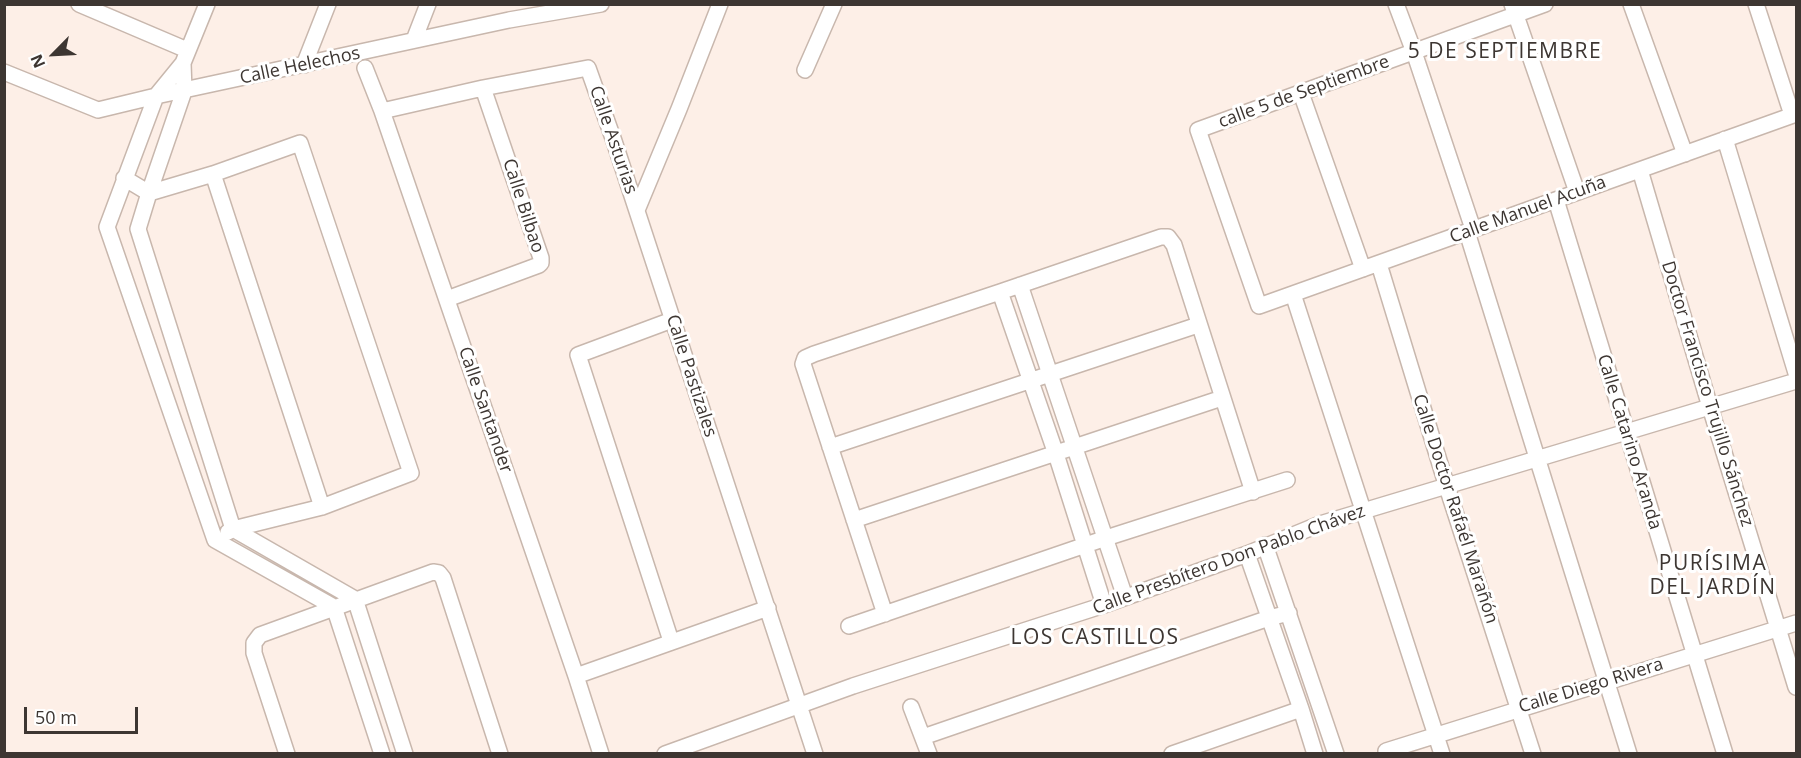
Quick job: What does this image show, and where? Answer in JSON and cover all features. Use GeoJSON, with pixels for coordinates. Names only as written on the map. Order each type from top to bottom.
{"type":"FeatureCollection","features":[{"type":"Feature","properties":{"kind":"street"},"geometry":{"type":"LineString","coordinates":[[79,4],[185,56]]}},
{"type":"Feature","properties":{"kind":"street"},"geometry":{"type":"LineString","coordinates":[[207,4],[185,56],[156,96],[107,227],[215,540],[334,607],[382,753]]}},
{"type":"Feature","properties":{"kind":"street"},"geometry":{"type":"LineString","coordinates":[[304,65],[328,4]]}},
{"type":"Feature","properties":{"kind":"street"},"geometry":{"type":"LineString","coordinates":[[414,40],[428,4]]}},
{"type":"Feature","properties":{"kind":"street"},"geometry":{"type":"LineString","coordinates":[[509,20],[516,4]]}},
{"type":"Feature","properties":{"kind":"street","name":"Calle Helechos"},"geometry":{"type":"LineString","coordinates":[[4,72],[98,110],[414,40],[601,4]]}},
{"type":"Feature","properties":{"kind":"street"},"geometry":{"type":"LineString","coordinates":[[637,210],[720,4]]}},
{"type":"Feature","properties":{"kind":"street"},"geometry":{"type":"LineString","coordinates":[[805,70],[834,4]]}},
{"type":"Feature","properties":{"kind":"street"},"geometry":{"type":"LineString","coordinates":[[1396,4],[1414,52],[1470,231],[1629,753]]}},
{"type":"Feature","properties":{"kind":"street","name":"calle 5 de Septiembre"},"geometry":{"type":"LineString","coordinates":[[1259,306],[1198,130],[1414,52],[1514,10],[1545,4]]}},
{"type":"Feature","properties":{"kind":"street"},"geometry":{"type":"LineString","coordinates":[[1631,4],[1685,154]]}},
{"type":"Feature","properties":{"kind":"street"},"geometry":{"type":"LineString","coordinates":[[1756,4],[1795,114]]}},
{"type":"Feature","properties":{"kind":"street"},"geometry":{"type":"LineString","coordinates":[[1514,10],[1577,192]]}},
{"type":"Feature","properties":{"kind":"street"},"geometry":{"type":"LineString","coordinates":[[185,56],[184,91],[138,229],[233,529],[355,599],[405,753]]}},
{"type":"Feature","properties":{"kind":"street","name":"Calle Santander"},"geometry":{"type":"LineString","coordinates":[[365,68],[447,299],[576,676],[600,753]]}},
{"type":"Feature","properties":{"kind":"street","name":"Calle Asturias"},"geometry":{"type":"LineString","coordinates":[[483,88],[588,68],[637,210]]}},
{"type":"Feature","properties":{"kind":"street"},"geometry":{"type":"LineString","coordinates":[[382,111],[483,88]]}},
{"type":"Feature","properties":{"kind":"street","name":"Calle Bilbao"},"geometry":{"type":"LineString","coordinates":[[447,299],[542,263],[483,88]]}},
{"type":"Feature","properties":{"kind":"street"},"geometry":{"type":"LineString","coordinates":[[1301,93],[1363,269]]}},
{"type":"Feature","properties":{"kind":"street","name":"Calle Manuel Acuña"},"geometry":{"type":"LineString","coordinates":[[1259,306],[1795,114]]}},
{"type":"Feature","properties":{"kind":"street"},"geometry":{"type":"LineString","coordinates":[[1725,139],[1797,373]]}},
{"type":"Feature","properties":{"kind":"street"},"geometry":{"type":"LineString","coordinates":[[124,178],[149,193],[213,174],[300,142],[411,473],[322,507],[233,529],[215,540]]}},
{"type":"Feature","properties":{"kind":"street","name":"Doctor Francisco Trujillo Sánchez"},"geometry":{"type":"LineString","coordinates":[[1640,170],[1710,407],[1797,687]]}},
{"type":"Feature","properties":{"kind":"street"},"geometry":{"type":"LineString","coordinates":[[213,174],[322,507]]}},
{"type":"Feature","properties":{"kind":"street","name":"Calle Catarino Aranda"},"geometry":{"type":"LineString","coordinates":[[1556,200],[1725,753]]}},
{"type":"Feature","properties":{"kind":"street","name":"Calle Pastizales"},"geometry":{"type":"LineString","coordinates":[[637,210],[815,753]]}},
{"type":"Feature","properties":{"kind":"street"},"geometry":{"type":"LineString","coordinates":[[885,614],[803,364],[805,358],[1161,237],[1168,237],[1174,245],[1253,492]]}},
{"type":"Feature","properties":{"kind":"street","name":"Calle Doctor Rafaél Marañón"},"geometry":{"type":"LineString","coordinates":[[1379,264],[1447,487],[1533,753]]}},
{"type":"Feature","properties":{"kind":"street"},"geometry":{"type":"LineString","coordinates":[[1020,285],[1125,597]]}},
{"type":"Feature","properties":{"kind":"street"},"geometry":{"type":"LineString","coordinates":[[1000,292],[1056,454],[1104,605]]}},
{"type":"Feature","properties":{"kind":"street"},"geometry":{"type":"LineString","coordinates":[[1293,294],[1442,753]]}},
{"type":"Feature","properties":{"kind":"street"},"geometry":{"type":"LineString","coordinates":[[671,641],[578,355],[672,320]]}},
{"type":"Feature","properties":{"kind":"street"},"geometry":{"type":"LineString","coordinates":[[830,447],[1198,325]]}},
{"type":"Feature","properties":{"kind":"street","name":"Calle Presbítero Don Pablo Chávez"},"geometry":{"type":"LineString","coordinates":[[665,753],[864,682],[1104,605],[1247,554],[1320,524],[1797,381]]}},
{"type":"Feature","properties":{"kind":"street"},"geometry":{"type":"LineString","coordinates":[[854,520],[1222,398]]}},
{"type":"Feature","properties":{"kind":"street"},"geometry":{"type":"LineString","coordinates":[[849,626],[1106,538],[1287,480]]}},
{"type":"Feature","properties":{"kind":"street"},"geometry":{"type":"LineString","coordinates":[[1265,545],[1336,753]]}},
{"type":"Feature","properties":{"kind":"street"},"geometry":{"type":"LineString","coordinates":[[1247,554],[1314,753]]}},
{"type":"Feature","properties":{"kind":"street"},"geometry":{"type":"LineString","coordinates":[[287,753],[254,653],[254,643],[260,635],[433,572],[440,573],[443,578],[500,753]]}},
{"type":"Feature","properties":{"kind":"street"},"geometry":{"type":"LineString","coordinates":[[576,676],[768,608]]}},
{"type":"Feature","properties":{"kind":"street"},"geometry":{"type":"LineString","coordinates":[[924,737],[1289,613]]}},
{"type":"Feature","properties":{"kind":"street","name":"Calle Diego Rivera"},"geometry":{"type":"LineString","coordinates":[[1386,751],[1518,708],[1797,623]]}},
{"type":"Feature","properties":{"kind":"street"},"geometry":{"type":"LineString","coordinates":[[911,707],[929,753]]}},
{"type":"Feature","properties":{"kind":"street"},"geometry":{"type":"LineString","coordinates":[[1172,753],[1301,709]]}},
{"type":"Feature","properties":{"kind":"district","name":"5 DE SEPTIEMBRE"},"geometry":{"type":"Point","coordinates":[1505,52]}},
{"type":"Feature","properties":{"kind":"district","name":"PURÍSIMA DEL JARDÍN"},"geometry":{"type":"Point","coordinates":[1713,576]}},
{"type":"Feature","properties":{"kind":"district","name":"LOS CASTILLOS"},"geometry":{"type":"Point","coordinates":[1095,638]}}]}
